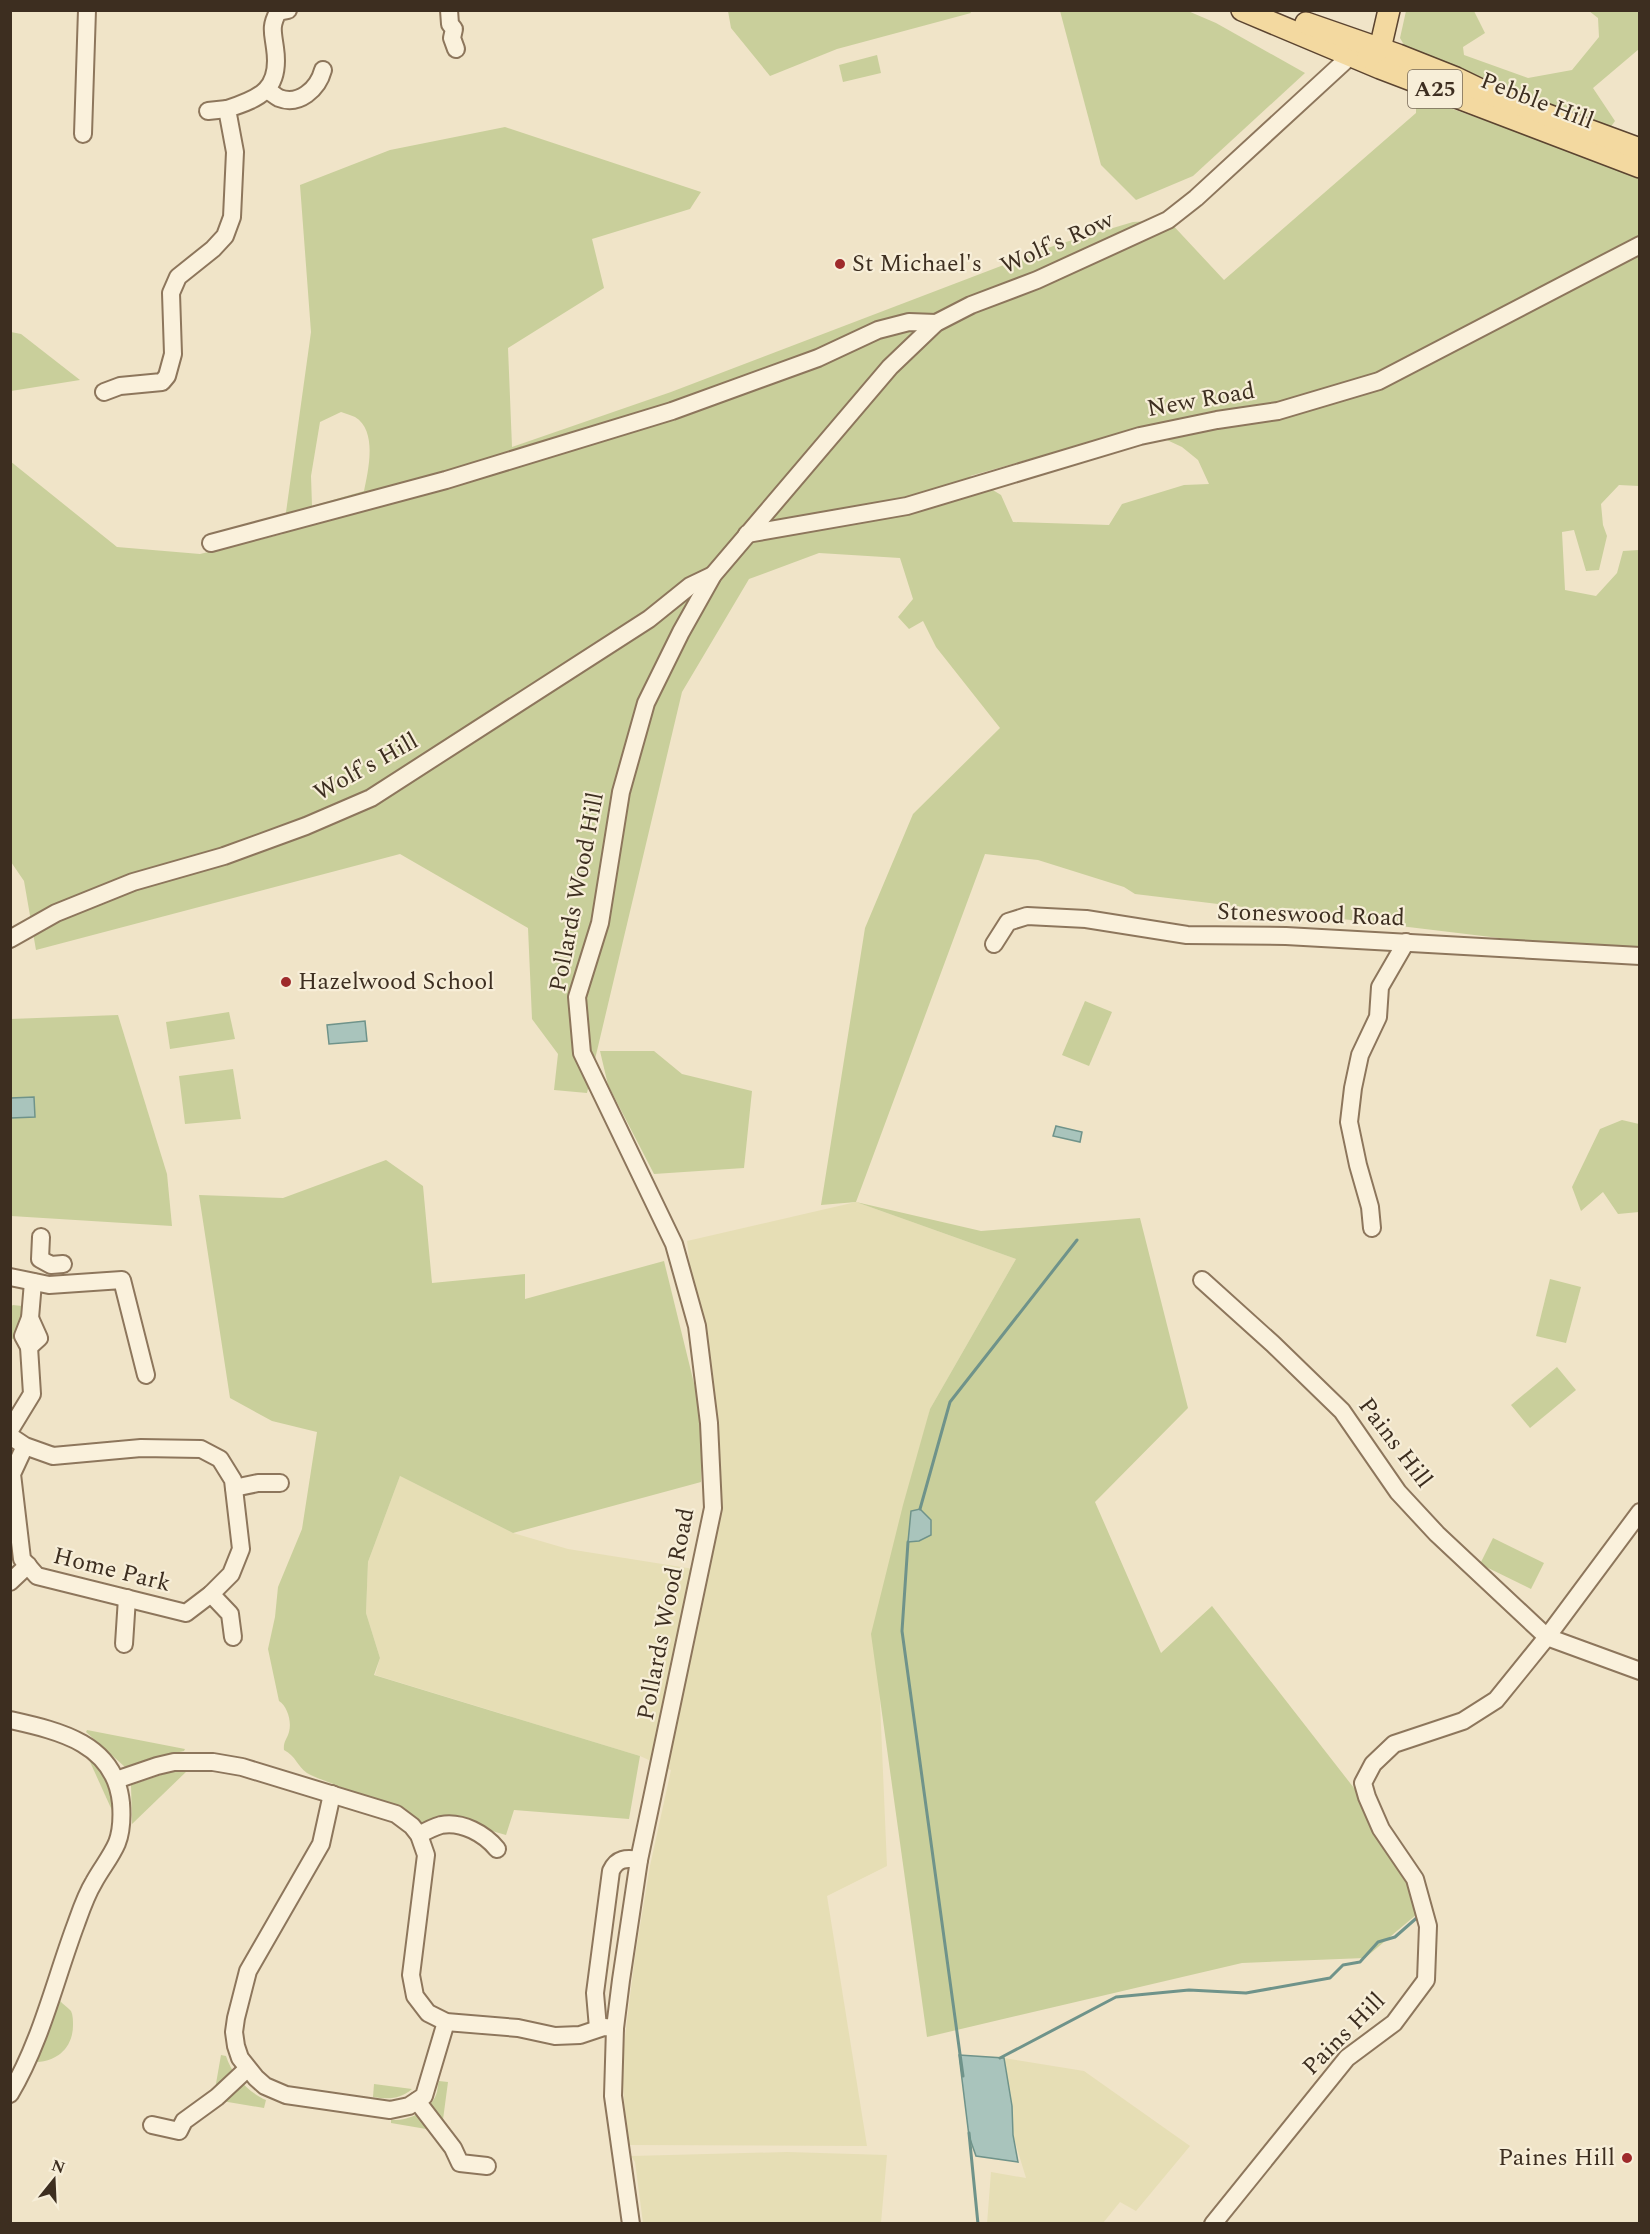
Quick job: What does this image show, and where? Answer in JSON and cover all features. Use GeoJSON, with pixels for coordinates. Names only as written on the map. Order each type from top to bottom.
{"type":"FeatureCollection","features":[{"type":"Feature","properties":{"kind":"main road","name":"A25"},"geometry":{"type":"LineString","coordinates":[[1242,10],[1364,52]]}},
{"type":"Feature","properties":{"kind":"main road"},"geometry":{"type":"LineString","coordinates":[[1272,10],[1364,52]]}},
{"type":"Feature","properties":{"kind":"main road"},"geometry":{"type":"LineString","coordinates":[[1364,52],[1380,10]]}},
{"type":"Feature","properties":{"kind":"main road"},"geometry":{"type":"LineString","coordinates":[[1364,52],[1389,10]]}},
{"type":"Feature","properties":{"kind":"main road","name":"Pebble Hill"},"geometry":{"type":"LineString","coordinates":[[1364,52],[1456,78],[1485,92],[1640,149]]}},
{"type":"Feature","properties":{"kind":"main road","name":"Pebble Hill"},"geometry":{"type":"LineString","coordinates":[[1364,52],[1640,166]]}},
{"type":"Feature","properties":{"kind":"street"},"geometry":{"type":"LineString","coordinates":[[83,134],[87,10]]}},
{"type":"Feature","properties":{"kind":"street"},"geometry":{"type":"LineString","coordinates":[[208,111],[227,109],[256,99],[267,90],[274,79],[278,65],[272,24],[278,12],[288,10]]}},
{"type":"Feature","properties":{"kind":"street"},"geometry":{"type":"LineString","coordinates":[[455,14],[450,24],[454,29],[452,38],[456,49]]}},
{"type":"Feature","properties":{"kind":"street","name":"Wolf's Row"},"geometry":{"type":"LineString","coordinates":[[747,534],[890,367],[936,323],[1168,220],[1364,52]]}},
{"type":"Feature","properties":{"kind":"street"},"geometry":{"type":"LineString","coordinates":[[267,90],[280,99],[299,99],[311,92],[323,70]]}},
{"type":"Feature","properties":{"kind":"street"},"geometry":{"type":"LineString","coordinates":[[104,392],[120,386],[166,385],[173,354],[171,293],[178,277],[213,249],[225,236],[232,218],[235,152],[227,109]]}},
{"type":"Feature","properties":{"kind":"street","name":"New Road"},"geometry":{"type":"LineString","coordinates":[[747,534],[907,506],[1140,436],[1217,420],[1278,411],[1379,381],[1640,245]]}},
{"type":"Feature","properties":{"kind":"street"},"geometry":{"type":"LineString","coordinates":[[211,543],[446,480],[672,411],[818,358],[879,330],[909,322],[936,323]]}},
{"type":"Feature","properties":{"kind":"street","name":"Pollards Wood Hill"},"geometry":{"type":"LineString","coordinates":[[668,1236],[582,1053],[577,998],[600,923],[621,792],[646,703],[681,632],[713,575],[747,534]]}},
{"type":"Feature","properties":{"kind":"street","name":"Wolf's Hill"},"geometry":{"type":"LineString","coordinates":[[10,939],[56,913],[133,882],[224,856],[306,826],[371,798],[649,619],[690,586],[713,575]]}},
{"type":"Feature","properties":{"kind":"street","name":"Stoneswood Road"},"geometry":{"type":"LineString","coordinates":[[994,944],[1008,922],[1027,916],[1086,919],[1187,935],[1286,936],[1640,956]]}},
{"type":"Feature","properties":{"kind":"street"},"geometry":{"type":"LineString","coordinates":[[1371,1228],[1370,1206],[1349,1122],[1353,1088],[1360,1055],[1378,1017],[1380,987],[1406,942]]}},
{"type":"Feature","properties":{"kind":"street","name":"Pollards Wood Road"},"geometry":{"type":"LineString","coordinates":[[607,2028],[639,1860],[713,1508],[709,1423],[697,1326],[674,1244],[668,1236]]}},
{"type":"Feature","properties":{"kind":"street"},"geometry":{"type":"LineString","coordinates":[[10,1430],[32,1394],[29,1347],[23,1336],[41,1283],[57,1265],[40,1259],[41,1237]]}},
{"type":"Feature","properties":{"kind":"street"},"geometry":{"type":"LineString","coordinates":[[10,1276],[41,1283],[122,1280],[146,1375]]}},
{"type":"Feature","properties":{"kind":"street","name":"Pains Hill"},"geometry":{"type":"LineString","coordinates":[[1202,1280],[1342,1411],[1398,1492],[1437,1534],[1547,1638]]}},
{"type":"Feature","properties":{"kind":"street","name":"Home Park"},"geometry":{"type":"LineString","coordinates":[[10,1436],[25,1446],[53,1456],[141,1448],[201,1449],[220,1459],[233,1480],[240,1549],[231,1574],[211,1594],[186,1613],[37,1576],[22,1559],[12,1474],[25,1446]]}},
{"type":"Feature","properties":{"kind":"street"},"geometry":{"type":"LineString","coordinates":[[234,1488],[258,1483],[280,1483]]}},
{"type":"Feature","properties":{"kind":"street","name":"Pains Hill"},"geometry":{"type":"LineString","coordinates":[[1213,2223],[1347,2058],[1394,2023],[1426,1980],[1428,1926],[1415,1879],[1381,1829],[1367,1797],[1363,1783],[1373,1764],[1394,1744],[1463,1721],[1496,1700],[1547,1638],[1640,1512]]}},
{"type":"Feature","properties":{"kind":"street"},"geometry":{"type":"LineString","coordinates":[[10,1582],[28,1565]]}},
{"type":"Feature","properties":{"kind":"street"},"geometry":{"type":"LineString","coordinates":[[211,1594],[230,1614],[233,1637]]}},
{"type":"Feature","properties":{"kind":"street"},"geometry":{"type":"LineString","coordinates":[[124,1644],[127,1598]]}},
{"type":"Feature","properties":{"kind":"street"},"geometry":{"type":"LineString","coordinates":[[1547,1638],[1640,1671]]}},
{"type":"Feature","properties":{"kind":"street"},"geometry":{"type":"LineString","coordinates":[[10,1720],[70,1735],[96,1753],[116,1780],[120,1793],[122,1817],[117,1844],[84,1902],[39,2029],[10,2094]]}},
{"type":"Feature","properties":{"kind":"street"},"geometry":{"type":"LineString","coordinates":[[116,1780],[174,1762],[213,1762],[242,1767],[396,1814],[419,1834],[424,1845],[426,1862],[411,1975],[412,1986],[420,2004],[428,2013],[446,2022],[518,2028],[568,2037],[607,2028]]}},
{"type":"Feature","properties":{"kind":"street"},"geometry":{"type":"LineString","coordinates":[[332,1794],[321,1844],[256,1954],[244,1983],[234,2032],[240,2058],[247,2069],[265,2086],[286,2095],[390,2110],[401,2109],[424,2096],[446,2022]]}},
{"type":"Feature","properties":{"kind":"street"},"geometry":{"type":"LineString","coordinates":[[419,1834],[441,1825],[451,1824],[482,1834],[497,1849]]}},
{"type":"Feature","properties":{"kind":"street","name":"Pollards Wood Road"},"geometry":{"type":"LineString","coordinates":[[631,2223],[614,2108],[607,2028],[595,1993],[611,1871],[614,1863],[620,1859],[639,1860]]}},
{"type":"Feature","properties":{"kind":"street"},"geometry":{"type":"LineString","coordinates":[[152,2125],[179,2131],[184,2121],[217,2097],[247,2069]]}},
{"type":"Feature","properties":{"kind":"street"},"geometry":{"type":"LineString","coordinates":[[417,2102],[453,2148],[460,2163],[487,2166]]}},
{"type":"Feature","properties":{"kind":"shaded area"},"geometry":{"type":"Polygon","coordinates":[[[856,1202],[1016,1259],[930,1409],[877,1631],[887,1866],[827,1896],[867,2146],[627,2145],[623,2084],[624,2045],[635,1956],[650,1866],[671,1770],[640,1756],[375,1675],[380,1658],[366,1613],[368,1562],[400,1476],[513,1533],[568,1549],[700,1570],[713,1508],[687,1241],[856,1202]]]}},
{"type":"Feature","properties":{"kind":"shaded area"},"geometry":{"type":"Polygon","coordinates":[[[1004,2058],[1084,2071],[1190,2146],[1136,2211],[1120,2202],[1103,2223],[987,2224],[991,2172],[1026,2178],[1013,2135],[1012,2106],[1004,2058]]]}},
{"type":"Feature","properties":{"kind":"shaded area"},"geometry":{"type":"Polygon","coordinates":[[[787,2152],[887,2155],[881,2223],[643,2223],[635,2162],[631,2156],[787,2152]]]}},
{"type":"Feature","properties":{"kind":"green space"},"geometry":{"type":"Polygon","coordinates":[[[969,10],[971,13],[837,49],[770,76],[731,28],[728,11],[969,10]]]}},
{"type":"Feature","properties":{"kind":"green space"},"geometry":{"type":"Polygon","coordinates":[[[1060,11],[1188,11],[1216,23],[1305,73],[1193,176],[1136,200],[1101,165],[1060,11]]]}},
{"type":"Feature","properties":{"kind":"green space"},"geometry":{"type":"Polygon","coordinates":[[[1406,11],[1474,11],[1485,33],[1463,47],[1464,55],[1528,78],[1572,70],[1599,37],[1598,18],[1589,11],[1639,11],[1639,49],[1593,88],[1615,121],[1610,128],[1407,50],[1400,38],[1406,11]]]}},
{"type":"Feature","properties":{"kind":"green space"},"geometry":{"type":"Polygon","coordinates":[[[877,55],[881,73],[843,82],[839,65],[877,55]]]}},
{"type":"Feature","properties":{"kind":"green space"},"geometry":{"type":"Polygon","coordinates":[[[1416,96],[1639,175],[1639,486],[1619,485],[1601,504],[1603,525],[1607,536],[1599,570],[1586,571],[1574,530],[1562,532],[1565,590],[1596,596],[1617,573],[1623,551],[1639,550],[1639,952],[1582,948],[1135,894],[1124,887],[1038,860],[985,854],[856,1202],[821,1205],[865,928],[913,814],[1000,728],[936,647],[923,621],[909,629],[898,617],[913,599],[900,558],[819,553],[749,579],[682,692],[587,1093],[554,1090],[558,1054],[532,1019],[528,928],[400,854],[36,950],[24,881],[11,862],[10,461],[117,547],[200,554],[283,534],[311,332],[300,185],[390,150],[505,127],[701,192],[690,209],[592,239],[604,288],[508,348],[512,447],[671,392],[1056,245],[1133,222],[1168,220],[1224,280],[1416,113],[1416,96]],[[341,412],[320,422],[311,476],[312,506],[364,491],[370,452],[367,432],[355,417],[341,412]],[[1141,428],[970,476],[1001,495],[1013,522],[1109,525],[1122,504],[1184,485],[1209,484],[1198,460],[1182,447],[1141,428]]]}},
{"type":"Feature","properties":{"kind":"green space"},"geometry":{"type":"Polygon","coordinates":[[[11,332],[21,334],[80,380],[11,391],[11,332]]]}},
{"type":"Feature","properties":{"kind":"green space"},"geometry":{"type":"Polygon","coordinates":[[[1085,1001],[1112,1012],[1089,1066],[1062,1055],[1085,1001]]]}},
{"type":"Feature","properties":{"kind":"green space"},"geometry":{"type":"Polygon","coordinates":[[[229,1012],[235,1039],[170,1049],[166,1022],[229,1012]]]}},
{"type":"Feature","properties":{"kind":"green space"},"geometry":{"type":"Polygon","coordinates":[[[118,1015],[167,1174],[172,1226],[11,1216],[10,1019],[118,1015]]]}},
{"type":"Feature","properties":{"kind":"green space"},"geometry":{"type":"Polygon","coordinates":[[[600,1051],[654,1051],[682,1074],[752,1091],[744,1168],[654,1174],[608,1085],[600,1051]]]}},
{"type":"Feature","properties":{"kind":"green space"},"geometry":{"type":"Polygon","coordinates":[[[233,1069],[241,1119],[185,1124],[179,1076],[233,1069]]]}},
{"type":"Feature","properties":{"kind":"green space"},"geometry":{"type":"Polygon","coordinates":[[[1622,1120],[1639,1124],[1639,1212],[1618,1214],[1603,1192],[1581,1211],[1572,1187],[1600,1129],[1622,1120]]]}},
{"type":"Feature","properties":{"kind":"green space"},"geometry":{"type":"Polygon","coordinates":[[[386,1160],[423,1186],[432,1283],[525,1274],[525,1299],[664,1261],[702,1416],[701,1482],[513,1533],[400,1476],[368,1562],[366,1613],[380,1658],[374,1675],[640,1756],[629,1819],[514,1810],[506,1835],[450,1819],[422,1825],[344,1792],[343,1788],[307,1773],[284,1750],[290,1728],[289,1719],[284,1706],[279,1701],[268,1649],[275,1617],[278,1587],[302,1529],[317,1432],[272,1421],[230,1398],[199,1195],[283,1198],[386,1160]]]}},
{"type":"Feature","properties":{"kind":"green space"},"geometry":{"type":"Polygon","coordinates":[[[856,1202],[981,1231],[1140,1218],[1188,1408],[1095,1502],[1161,1653],[1212,1606],[1375,1815],[1423,1909],[1365,1958],[1242,1963],[927,2037],[871,1634],[930,1409],[1016,1259],[856,1202]]]}},
{"type":"Feature","properties":{"kind":"green space"},"geometry":{"type":"Polygon","coordinates":[[[1550,1279],[1581,1287],[1566,1343],[1536,1336],[1550,1279]]]}},
{"type":"Feature","properties":{"kind":"green space"},"geometry":{"type":"Polygon","coordinates":[[[22,1306],[30,1318],[29,1347],[11,1338],[10,1307],[22,1306]]]}},
{"type":"Feature","properties":{"kind":"green space"},"geometry":{"type":"Polygon","coordinates":[[[1557,1367],[1576,1390],[1530,1428],[1511,1405],[1557,1367]]]}},
{"type":"Feature","properties":{"kind":"green space"},"geometry":{"type":"Polygon","coordinates":[[[1493,1538],[1544,1563],[1531,1589],[1480,1564],[1493,1538]]]}},
{"type":"Feature","properties":{"kind":"green space"},"geometry":{"type":"Polygon","coordinates":[[[87,1730],[185,1749],[125,1767],[86,1732],[87,1730]]]}},
{"type":"Feature","properties":{"kind":"green space"},"geometry":{"type":"Polygon","coordinates":[[[86,1753],[94,1758],[113,1791],[115,1817],[86,1753]]]}},
{"type":"Feature","properties":{"kind":"green space"},"geometry":{"type":"Polygon","coordinates":[[[176,1770],[188,1770],[132,1824],[131,1785],[176,1770]]]}},
{"type":"Feature","properties":{"kind":"green space"},"geometry":{"type":"Polygon","coordinates":[[[60,2001],[72,2014],[73,2025],[70,2040],[58,2056],[37,2062],[60,2001]]]}},
{"type":"Feature","properties":{"kind":"green space"},"geometry":{"type":"Polygon","coordinates":[[[221,2055],[226,2056],[241,2082],[266,2100],[264,2108],[216,2100],[214,2095],[221,2055]]]}},
{"type":"Feature","properties":{"kind":"green space"},"geometry":{"type":"Polygon","coordinates":[[[439,2081],[448,2082],[442,2127],[438,2131],[391,2123],[391,2120],[404,2119],[423,2111],[433,2101],[439,2081]]]}},
{"type":"Feature","properties":{"kind":"green space"},"geometry":{"type":"Polygon","coordinates":[[[374,2084],[412,2089],[393,2098],[373,2097],[374,2084]]]}},
{"type":"Feature","properties":{"kind":"water"},"geometry":{"type":"Polygon","coordinates":[[[365,1021],[367,1041],[329,1044],[327,1025],[365,1021]]]}},
{"type":"Feature","properties":{"kind":"water"},"geometry":{"type":"Polygon","coordinates":[[[34,1097],[35,1117],[11,1118],[11,1098],[34,1097]]]}},
{"type":"Feature","properties":{"kind":"water"},"geometry":{"type":"Polygon","coordinates":[[[1056,1126],[1082,1132],[1080,1142],[1053,1136],[1056,1126]]]}},
{"type":"Feature","properties":{"kind":"water"},"geometry":{"type":"Polygon","coordinates":[[[920,1509],[931,1520],[931,1535],[919,1541],[908,1542],[911,1511],[920,1509]]]}},
{"type":"Feature","properties":{"kind":"water"},"geometry":{"type":"Polygon","coordinates":[[[959,2055],[1004,2058],[1018,2162],[976,2156],[969,2136],[959,2055]]]}},
{"type":"Feature","properties":{"kind":"waterway"},"geometry":{"type":"LineString","coordinates":[[920,1509],[950,1402],[1077,1240]]}},
{"type":"Feature","properties":{"kind":"waterway"},"geometry":{"type":"LineString","coordinates":[[908,1542],[902,1631],[963,2076]]}},
{"type":"Feature","properties":{"kind":"waterway"},"geometry":{"type":"LineString","coordinates":[[1000,2058],[1116,1997],[1189,1990],[1246,1993],[1330,1978],[1343,1965],[1360,1962],[1378,1942],[1395,1937],[1420,1915]]}},
{"type":"Feature","properties":{"kind":"waterway"},"geometry":{"type":"LineString","coordinates":[[969,2133],[978,2224]]}},
{"type":"Feature","properties":{"kind":"place","name":"St Michael's"},"geometry":{"type":"Point","coordinates":[840,264]}},
{"type":"Feature","properties":{"kind":"place","name":"Hazelwood School"},"geometry":{"type":"Point","coordinates":[286,982]}},
{"type":"Feature","properties":{"kind":"place","name":"Paines Hill"},"geometry":{"type":"Point","coordinates":[1627,2158]}}]}
